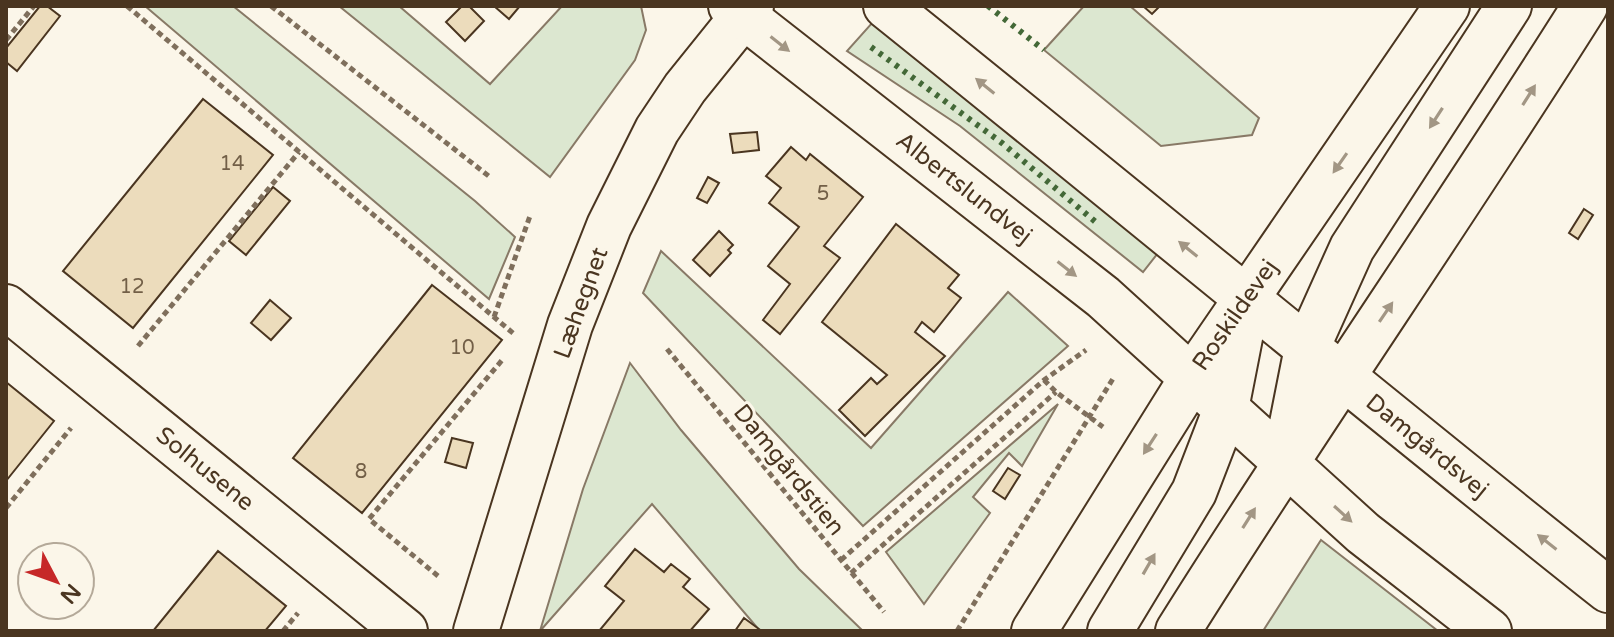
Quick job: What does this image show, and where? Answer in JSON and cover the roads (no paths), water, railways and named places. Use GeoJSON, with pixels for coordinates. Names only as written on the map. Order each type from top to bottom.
{"type":"FeatureCollection","features":[{"type":"Feature","properties":{"kind":"street"},"geometry":{"type":"LineString","coordinates":[[886,6],[1248,298],[1226,409],[1194,492],[1110,631]]}},
{"type":"Feature","properties":{"kind":"street","name":"Roskildevej"},"geometry":{"type":"LineString","coordinates":[[1034,631],[1192,378],[1447,6]]}},
{"type":"Feature","properties":{"kind":"street"},"geometry":{"type":"LineString","coordinates":[[1285,462],[1307,348],[1352,248],[1509,6]]}},
{"type":"Feature","properties":{"kind":"street"},"geometry":{"type":"LineString","coordinates":[[1178,631],[1285,462],[1488,160],[1585,6]]}},
{"type":"Feature","properties":{"kind":"street","name":"Albertslundvej"},"geometry":{"type":"LineString","coordinates":[[741,9],[1068,270],[1192,378]]}},
{"type":"Feature","properties":{"kind":"street","name":"Læhegnet"},"geometry":{"type":"LineString","coordinates":[[479,622],[570,325],[609,226],[657,130],[741,9]]}},
{"type":"Feature","properties":{"kind":"street","name":"Damgårdsvej"},"geometry":{"type":"LineString","coordinates":[[1248,298],[1608,590]]}},
{"type":"Feature","properties":{"kind":"street","name":"Solhusene"},"geometry":{"type":"LineString","coordinates":[[6,307],[405,631]]}},
{"type":"Feature","properties":{"kind":"street"},"geometry":{"type":"LineString","coordinates":[[1192,378],[1363,533],[1489,631]]}}]}
